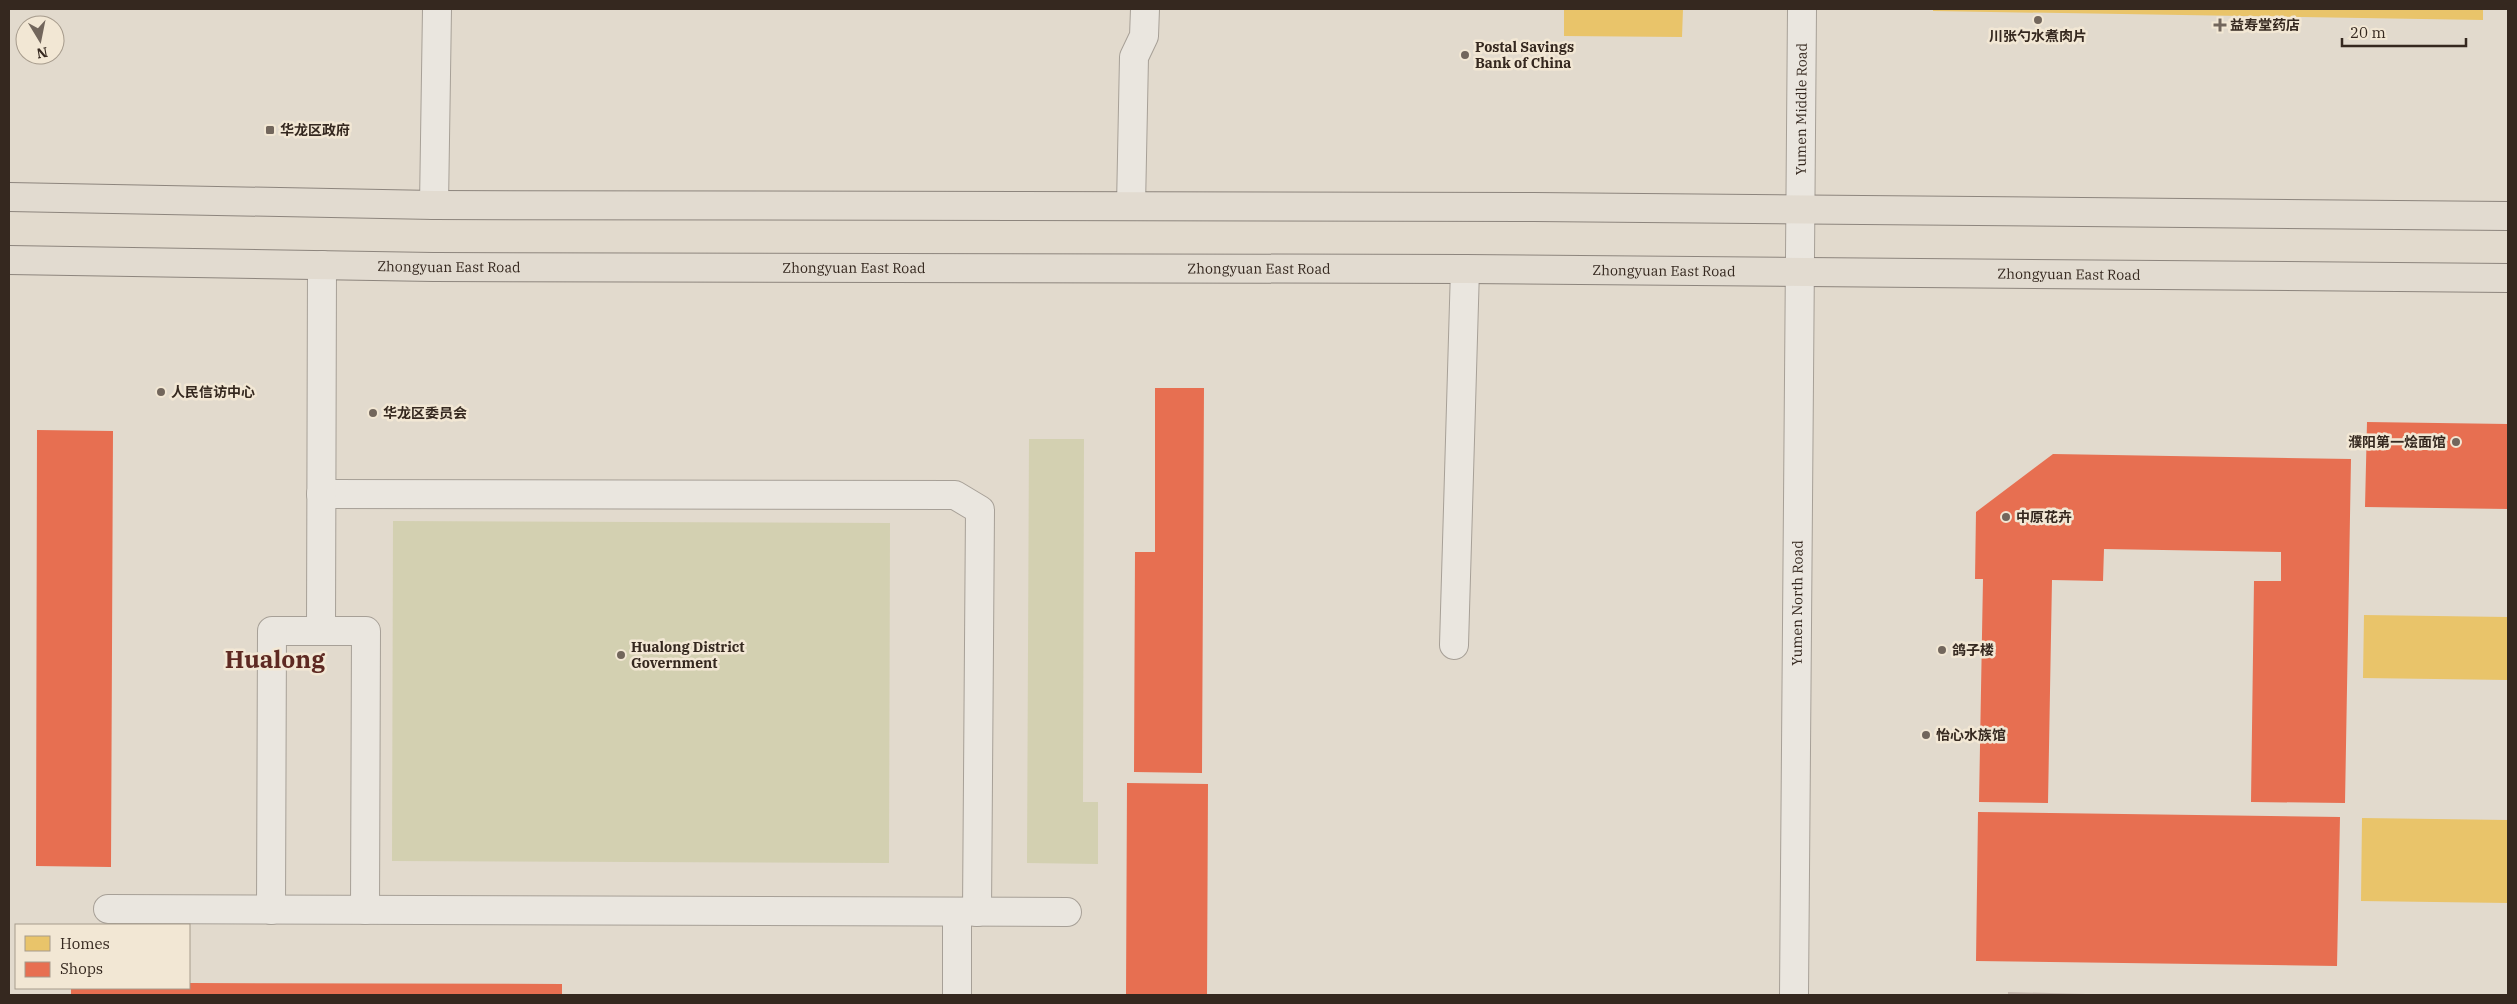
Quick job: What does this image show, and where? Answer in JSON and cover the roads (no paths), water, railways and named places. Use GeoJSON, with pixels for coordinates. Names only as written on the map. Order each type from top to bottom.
{"type":"FeatureCollection","features":[{"type":"Feature","properties":{"kind":"main road"},"geometry":{"type":"LineString","coordinates":[[9,197],[434,205],[1801,209],[2508,216]]}},
{"type":"Feature","properties":{"kind":"main road","name":"Zhongyuan East Road"},"geometry":{"type":"LineString","coordinates":[[9,260],[322,265],[1465,269],[2508,278]]}},
{"type":"Feature","properties":{"kind":"street"},"geometry":{"type":"LineString","coordinates":[[434,205],[437,9]]}},
{"type":"Feature","properties":{"kind":"street"},"geometry":{"type":"LineString","coordinates":[[1131,206],[1134,57],[1144,36],[1145,9]]}},
{"type":"Feature","properties":{"kind":"street","name":"Yumen Middle Road"},"geometry":{"type":"LineString","coordinates":[[1801,209],[1802,9]]}},
{"type":"Feature","properties":{"kind":"street","name":"Yumen North Road"},"geometry":{"type":"LineString","coordinates":[[1794,995],[1801,209]]}},
{"type":"Feature","properties":{"kind":"street"},"geometry":{"type":"LineString","coordinates":[[321,631],[322,265]]}},
{"type":"Feature","properties":{"kind":"street"},"geometry":{"type":"LineString","coordinates":[[1454,645],[1465,269]]}},
{"type":"Feature","properties":{"kind":"street"},"geometry":{"type":"LineString","coordinates":[[321,494],[956,495],[980,510],[967,912],[957,995]]}},
{"type":"Feature","properties":{"kind":"street"},"geometry":{"type":"LineString","coordinates":[[271,910],[272,631],[366,631],[365,910]]}},
{"type":"Feature","properties":{"kind":"street"},"geometry":{"type":"LineString","coordinates":[[108,909],[1067,912]]}},
{"type":"Feature","properties":{"kind":"place","name":"川张勺水煮肉片"},"geometry":{"type":"Point","coordinates":[2038,20]}},
{"type":"Feature","properties":{"kind":"place","name":"益寿堂药店"},"geometry":{"type":"Point","coordinates":[2220,25]}},
{"type":"Feature","properties":{"kind":"place","name":"Postal Savings Bank of China"},"geometry":{"type":"Point","coordinates":[1465,55]}},
{"type":"Feature","properties":{"kind":"place","name":"华龙区政府"},"geometry":{"type":"Point","coordinates":[270,130]}},
{"type":"Feature","properties":{"kind":"place","name":"人民信访中心"},"geometry":{"type":"Point","coordinates":[161,392]}},
{"type":"Feature","properties":{"kind":"place","name":"华龙区委员会"},"geometry":{"type":"Point","coordinates":[373,413]}},
{"type":"Feature","properties":{"kind":"place","name":"濮阳第一烩面馆"},"geometry":{"type":"Point","coordinates":[2456,442]}},
{"type":"Feature","properties":{"kind":"place","name":"中原花卉"},"geometry":{"type":"Point","coordinates":[2006,517]}},
{"type":"Feature","properties":{"kind":"place","name":"鸽子楼"},"geometry":{"type":"Point","coordinates":[1942,650]}},
{"type":"Feature","properties":{"kind":"place","name":"Hualong District Government"},"geometry":{"type":"Point","coordinates":[621,655]}},
{"type":"Feature","properties":{"kind":"place","name":"怡心水族馆"},"geometry":{"type":"Point","coordinates":[1926,735]}},
{"type":"Feature","properties":{"kind":"district","name":"Hualong"},"geometry":{"type":"Point","coordinates":[275,659]}}]}
